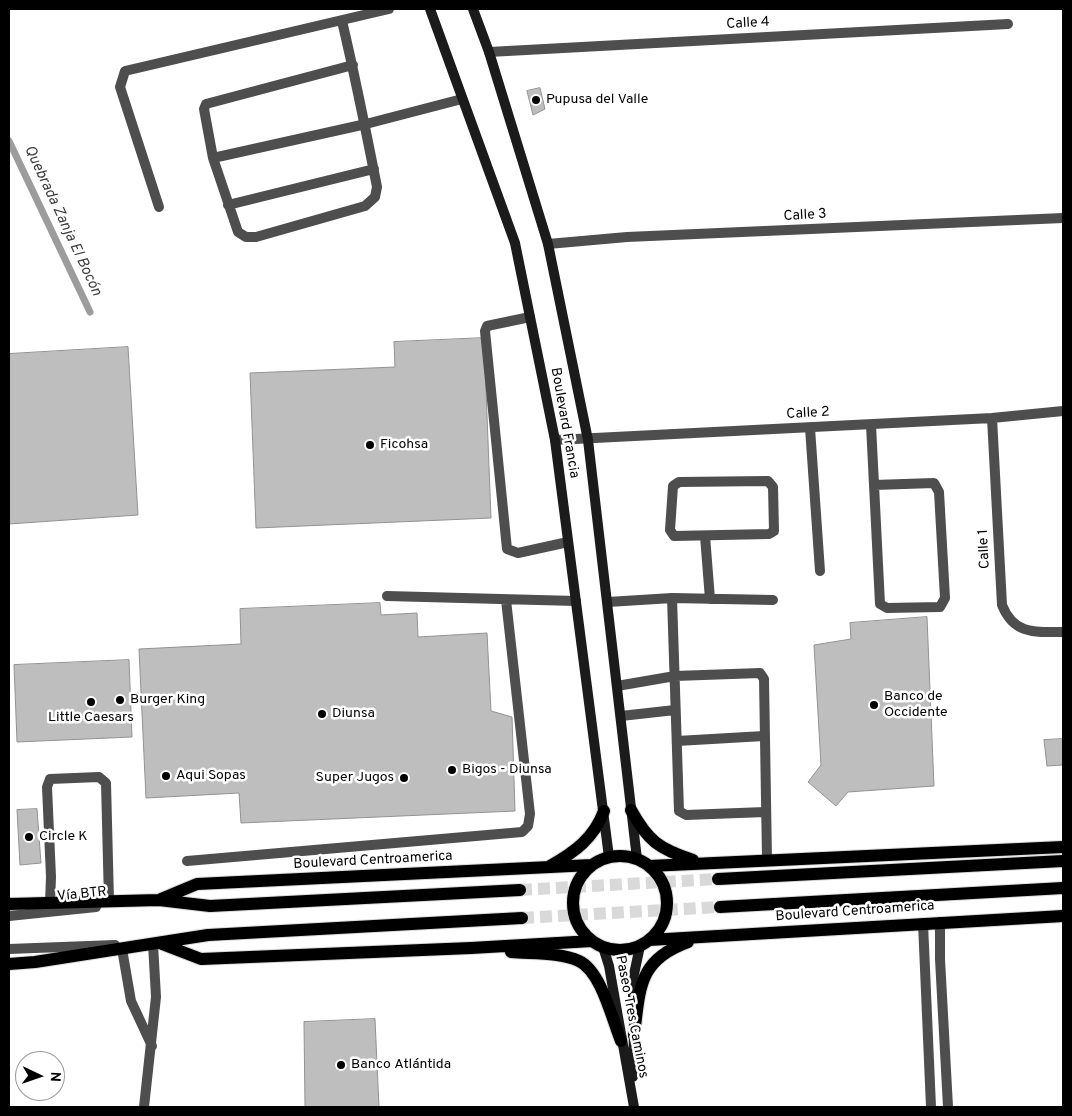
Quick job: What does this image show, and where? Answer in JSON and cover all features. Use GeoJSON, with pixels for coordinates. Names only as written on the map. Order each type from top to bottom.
{"type":"FeatureCollection","features":[{"type":"Feature","properties":{"kind":"main road"},"geometry":{"type":"LineString","coordinates":[[631,810],[646,835],[655,844],[668,852],[700,863]]}},
{"type":"Feature","properties":{"kind":"main road"},"geometry":{"type":"LineString","coordinates":[[547,868],[584,844],[595,830],[604,811]]}},
{"type":"Feature","properties":{"kind":"main road"},"geometry":{"type":"LineString","coordinates":[[649,866],[1063,847]]}},
{"type":"Feature","properties":{"kind":"main road"},"geometry":{"type":"LineString","coordinates":[[156,944],[202,959],[597,944],[621,950],[644,943],[662,924],[667,903],[665,889],[659,876],[649,866],[637,859],[619,856],[609,857],[592,865],[582,875],[575,889],[573,903],[575,917],[582,930],[597,944]]}},
{"type":"Feature","properties":{"kind":"main road"},"geometry":{"type":"LineString","coordinates":[[718,879],[1063,861]]}},
{"type":"Feature","properties":{"kind":"main road","name":"Boulevard Centroamerica"},"geometry":{"type":"LineString","coordinates":[[159,900],[197,884],[592,865]]}},
{"type":"Feature","properties":{"kind":"main road","name":"Boulevard Centroamerica"},"geometry":{"type":"LineString","coordinates":[[720,907],[1063,888]]}},
{"type":"Feature","properties":{"kind":"main road","name":"Boulevard Centroamerica"},"geometry":{"type":"LineString","coordinates":[[9,904],[159,900],[210,906],[520,890]]}},
{"type":"Feature","properties":{"kind":"main road","name":"Boulevard Centroamerica"},"geometry":{"type":"LineString","coordinates":[[644,943],[701,937],[1063,916]]}},
{"type":"Feature","properties":{"kind":"main road"},"geometry":{"type":"LineString","coordinates":[[9,964],[35,962],[208,935],[522,918]]}},
{"type":"Feature","properties":{"kind":"main road"},"geometry":{"type":"LineString","coordinates":[[634,1035],[640,992],[651,964],[663,953],[701,937]]}},
{"type":"Feature","properties":{"kind":"main road"},"geometry":{"type":"LineString","coordinates":[[471,948],[568,957],[584,964],[597,980],[621,1041]]}},
{"type":"Feature","properties":{"kind":"street"},"geometry":{"type":"LineString","coordinates":[[159,207],[120,87],[125,72],[389,9]]}},
{"type":"Feature","properties":{"kind":"street","name":"Boulevard Francia"},"geometry":{"type":"LineString","coordinates":[[430,9],[515,243],[555,440],[609,857]]}},
{"type":"Feature","properties":{"kind":"street","name":"Boulevard Francia"},"geometry":{"type":"LineString","coordinates":[[473,9],[489,52],[548,244],[588,440],[637,859]]}},
{"type":"Feature","properties":{"kind":"street"},"geometry":{"type":"LineString","coordinates":[[342,21],[353,65],[366,124],[377,187],[375,197],[365,206],[256,237],[246,237],[238,232],[213,158],[204,109],[206,104],[353,65]]}},
{"type":"Feature","properties":{"kind":"street","name":"Calle 4"},"geometry":{"type":"LineString","coordinates":[[489,52],[1008,24]]}},
{"type":"Feature","properties":{"kind":"street"},"geometry":{"type":"LineString","coordinates":[[213,158],[366,124],[462,99]]}},
{"type":"Feature","properties":{"kind":"street"},"geometry":{"type":"LineString","coordinates":[[228,205],[374,169]]}},
{"type":"Feature","properties":{"kind":"street","name":"Calle 3"},"geometry":{"type":"LineString","coordinates":[[548,244],[627,237],[1063,218]]}},
{"type":"Feature","properties":{"kind":"street"},"geometry":{"type":"LineString","coordinates":[[530,317],[495,323],[487,326],[485,331],[508,549],[518,553],[568,542]]}},
{"type":"Feature","properties":{"kind":"street","name":"Calle 2"},"geometry":{"type":"LineString","coordinates":[[555,440],[588,440],[992,418],[1063,410]]}},
{"type":"Feature","properties":{"kind":"street","name":"Calle 1"},"geometry":{"type":"LineString","coordinates":[[992,418],[1002,605],[1006,616],[1016,626],[1040,632],[1063,632]]}},
{"type":"Feature","properties":{"kind":"street"},"geometry":{"type":"LineString","coordinates":[[871,425],[874,485],[880,604],[887,608],[940,607],[945,598],[939,492],[934,484],[874,485]]}},
{"type":"Feature","properties":{"kind":"street"},"geometry":{"type":"LineString","coordinates":[[810,428],[820,571]]}},
{"type":"Feature","properties":{"kind":"street"},"geometry":{"type":"LineString","coordinates":[[768,481],[773,487],[774,531],[769,534],[705,536],[674,536],[670,530],[673,486],[680,482],[768,481]]}},
{"type":"Feature","properties":{"kind":"street"},"geometry":{"type":"LineString","coordinates":[[705,536],[710,599]]}},
{"type":"Feature","properties":{"kind":"street"},"geometry":{"type":"LineString","coordinates":[[387,596],[576,601]]}},
{"type":"Feature","properties":{"kind":"street"},"geometry":{"type":"LineString","coordinates":[[608,602],[672,598],[774,600]]}},
{"type":"Feature","properties":{"kind":"street"},"geometry":{"type":"LineString","coordinates":[[672,598],[679,811],[686,815],[765,812]]}},
{"type":"Feature","properties":{"kind":"street"},"geometry":{"type":"LineString","coordinates":[[187,861],[522,832],[528,826],[530,814],[506,600]]}},
{"type":"Feature","properties":{"kind":"street"},"geometry":{"type":"LineString","coordinates":[[617,686],[675,676],[760,673],[764,679],[767,860]]}},
{"type":"Feature","properties":{"kind":"street"},"geometry":{"type":"LineString","coordinates":[[621,716],[675,710]]}},
{"type":"Feature","properties":{"kind":"street"},"geometry":{"type":"LineString","coordinates":[[676,741],[764,736]]}},
{"type":"Feature","properties":{"kind":"street"},"geometry":{"type":"LineString","coordinates":[[50,903],[51,877],[46,787],[50,779],[99,777],[106,783],[109,901]]}},
{"type":"Feature","properties":{"kind":"street","name":"Vía BTR"},"geometry":{"type":"LineString","coordinates":[[9,916],[159,900]]}},
{"type":"Feature","properties":{"kind":"street"},"geometry":{"type":"LineString","coordinates":[[940,922],[940,959],[948,1107]]}},
{"type":"Feature","properties":{"kind":"street"},"geometry":{"type":"LineString","coordinates":[[923,923],[931,1107]]}},
{"type":"Feature","properties":{"kind":"street","name":"Paseo Tres Caminos"},"geometry":{"type":"LineString","coordinates":[[632,1092],[633,979],[644,943]]}},
{"type":"Feature","properties":{"kind":"street"},"geometry":{"type":"LineString","coordinates":[[9,949],[156,944],[156,997],[144,1107]]}},
{"type":"Feature","properties":{"kind":"street","name":"Paseo Tres Caminos"},"geometry":{"type":"LineString","coordinates":[[597,944],[609,966],[634,1107]]}},
{"type":"Feature","properties":{"kind":"street"},"geometry":{"type":"LineString","coordinates":[[122,949],[131,1001],[152,1047]]}},
{"type":"Feature","properties":{"kind":"building","name":"Pupusa del Valle"},"geometry":{"type":"Polygon","coordinates":[[[540,88],[545,109],[533,115],[527,91],[540,88]]]}},
{"type":"Feature","properties":{"kind":"building","name":"Ficohsa"},"geometry":{"type":"Polygon","coordinates":[[[484,338],[491,518],[256,528],[250,373],[395,367],[394,342],[484,338]]]}},
{"type":"Feature","properties":{"kind":"building"},"geometry":{"type":"Polygon","coordinates":[[[128,347],[138,515],[9,524],[9,354],[128,347]]]}},
{"type":"Feature","properties":{"kind":"building","name":"Diunsa"},"geometry":{"type":"Polygon","coordinates":[[[380,603],[381,615],[417,613],[418,637],[487,633],[491,711],[512,717],[515,811],[241,823],[239,793],[146,798],[139,649],[241,644],[240,609],[380,603]]]}},
{"type":"Feature","properties":{"kind":"building","name":"Banco de Occidente"},"geometry":{"type":"Polygon","coordinates":[[[927,617],[934,786],[848,792],[836,806],[808,782],[821,765],[814,645],[851,639],[850,623],[927,617]]]}},
{"type":"Feature","properties":{"kind":"building"},"geometry":{"type":"Polygon","coordinates":[[[129,660],[132,737],[17,742],[14,665],[129,660]]]}},
{"type":"Feature","properties":{"kind":"building"},"geometry":{"type":"Polygon","coordinates":[[[1063,739],[1063,765],[1047,766],[1044,740],[1063,739]]]}},
{"type":"Feature","properties":{"kind":"building","name":"Circle K"},"geometry":{"type":"Polygon","coordinates":[[[37,809],[41,863],[20,865],[17,810],[37,809]]]}},
{"type":"Feature","properties":{"kind":"building","name":"Banco Atlántida"},"geometry":{"type":"Polygon","coordinates":[[[375,1019],[379,1107],[305,1107],[304,1022],[375,1019]]]}},
{"type":"Feature","properties":{"kind":"waterway","name":"Quebrada Zanja El Bocón"},"geometry":{"type":"LineString","coordinates":[[9,141],[90,312]]}},
{"type":"Feature","properties":{"kind":"tunnel"},"geometry":{"type":"LineString","coordinates":[[520,890],[718,879]]}},
{"type":"Feature","properties":{"kind":"tunnel"},"geometry":{"type":"LineString","coordinates":[[522,918],[720,907]]}},
{"type":"Feature","properties":{"kind":"place","name":"Pupusa del Valle"},"geometry":{"type":"Point","coordinates":[536,100]}},
{"type":"Feature","properties":{"kind":"place","name":"Ficohsa"},"geometry":{"type":"Point","coordinates":[370,445]}},
{"type":"Feature","properties":{"kind":"place","name":"Burger King"},"geometry":{"type":"Point","coordinates":[120,700]}},
{"type":"Feature","properties":{"kind":"place","name":"Little Caesars"},"geometry":{"type":"Point","coordinates":[91,702]}},
{"type":"Feature","properties":{"kind":"place","name":"Banco de Occidente"},"geometry":{"type":"Point","coordinates":[874,705]}},
{"type":"Feature","properties":{"kind":"place","name":"Diunsa"},"geometry":{"type":"Point","coordinates":[322,714]}},
{"type":"Feature","properties":{"kind":"place","name":"Bigos - Diunsa"},"geometry":{"type":"Point","coordinates":[452,770]}},
{"type":"Feature","properties":{"kind":"place","name":"Aqui Sopas"},"geometry":{"type":"Point","coordinates":[166,776]}},
{"type":"Feature","properties":{"kind":"place","name":"Super Jugos"},"geometry":{"type":"Point","coordinates":[404,778]}},
{"type":"Feature","properties":{"kind":"place","name":"Circle K"},"geometry":{"type":"Point","coordinates":[29,837]}},
{"type":"Feature","properties":{"kind":"place","name":"Banco Atlántida"},"geometry":{"type":"Point","coordinates":[341,1065]}}]}
